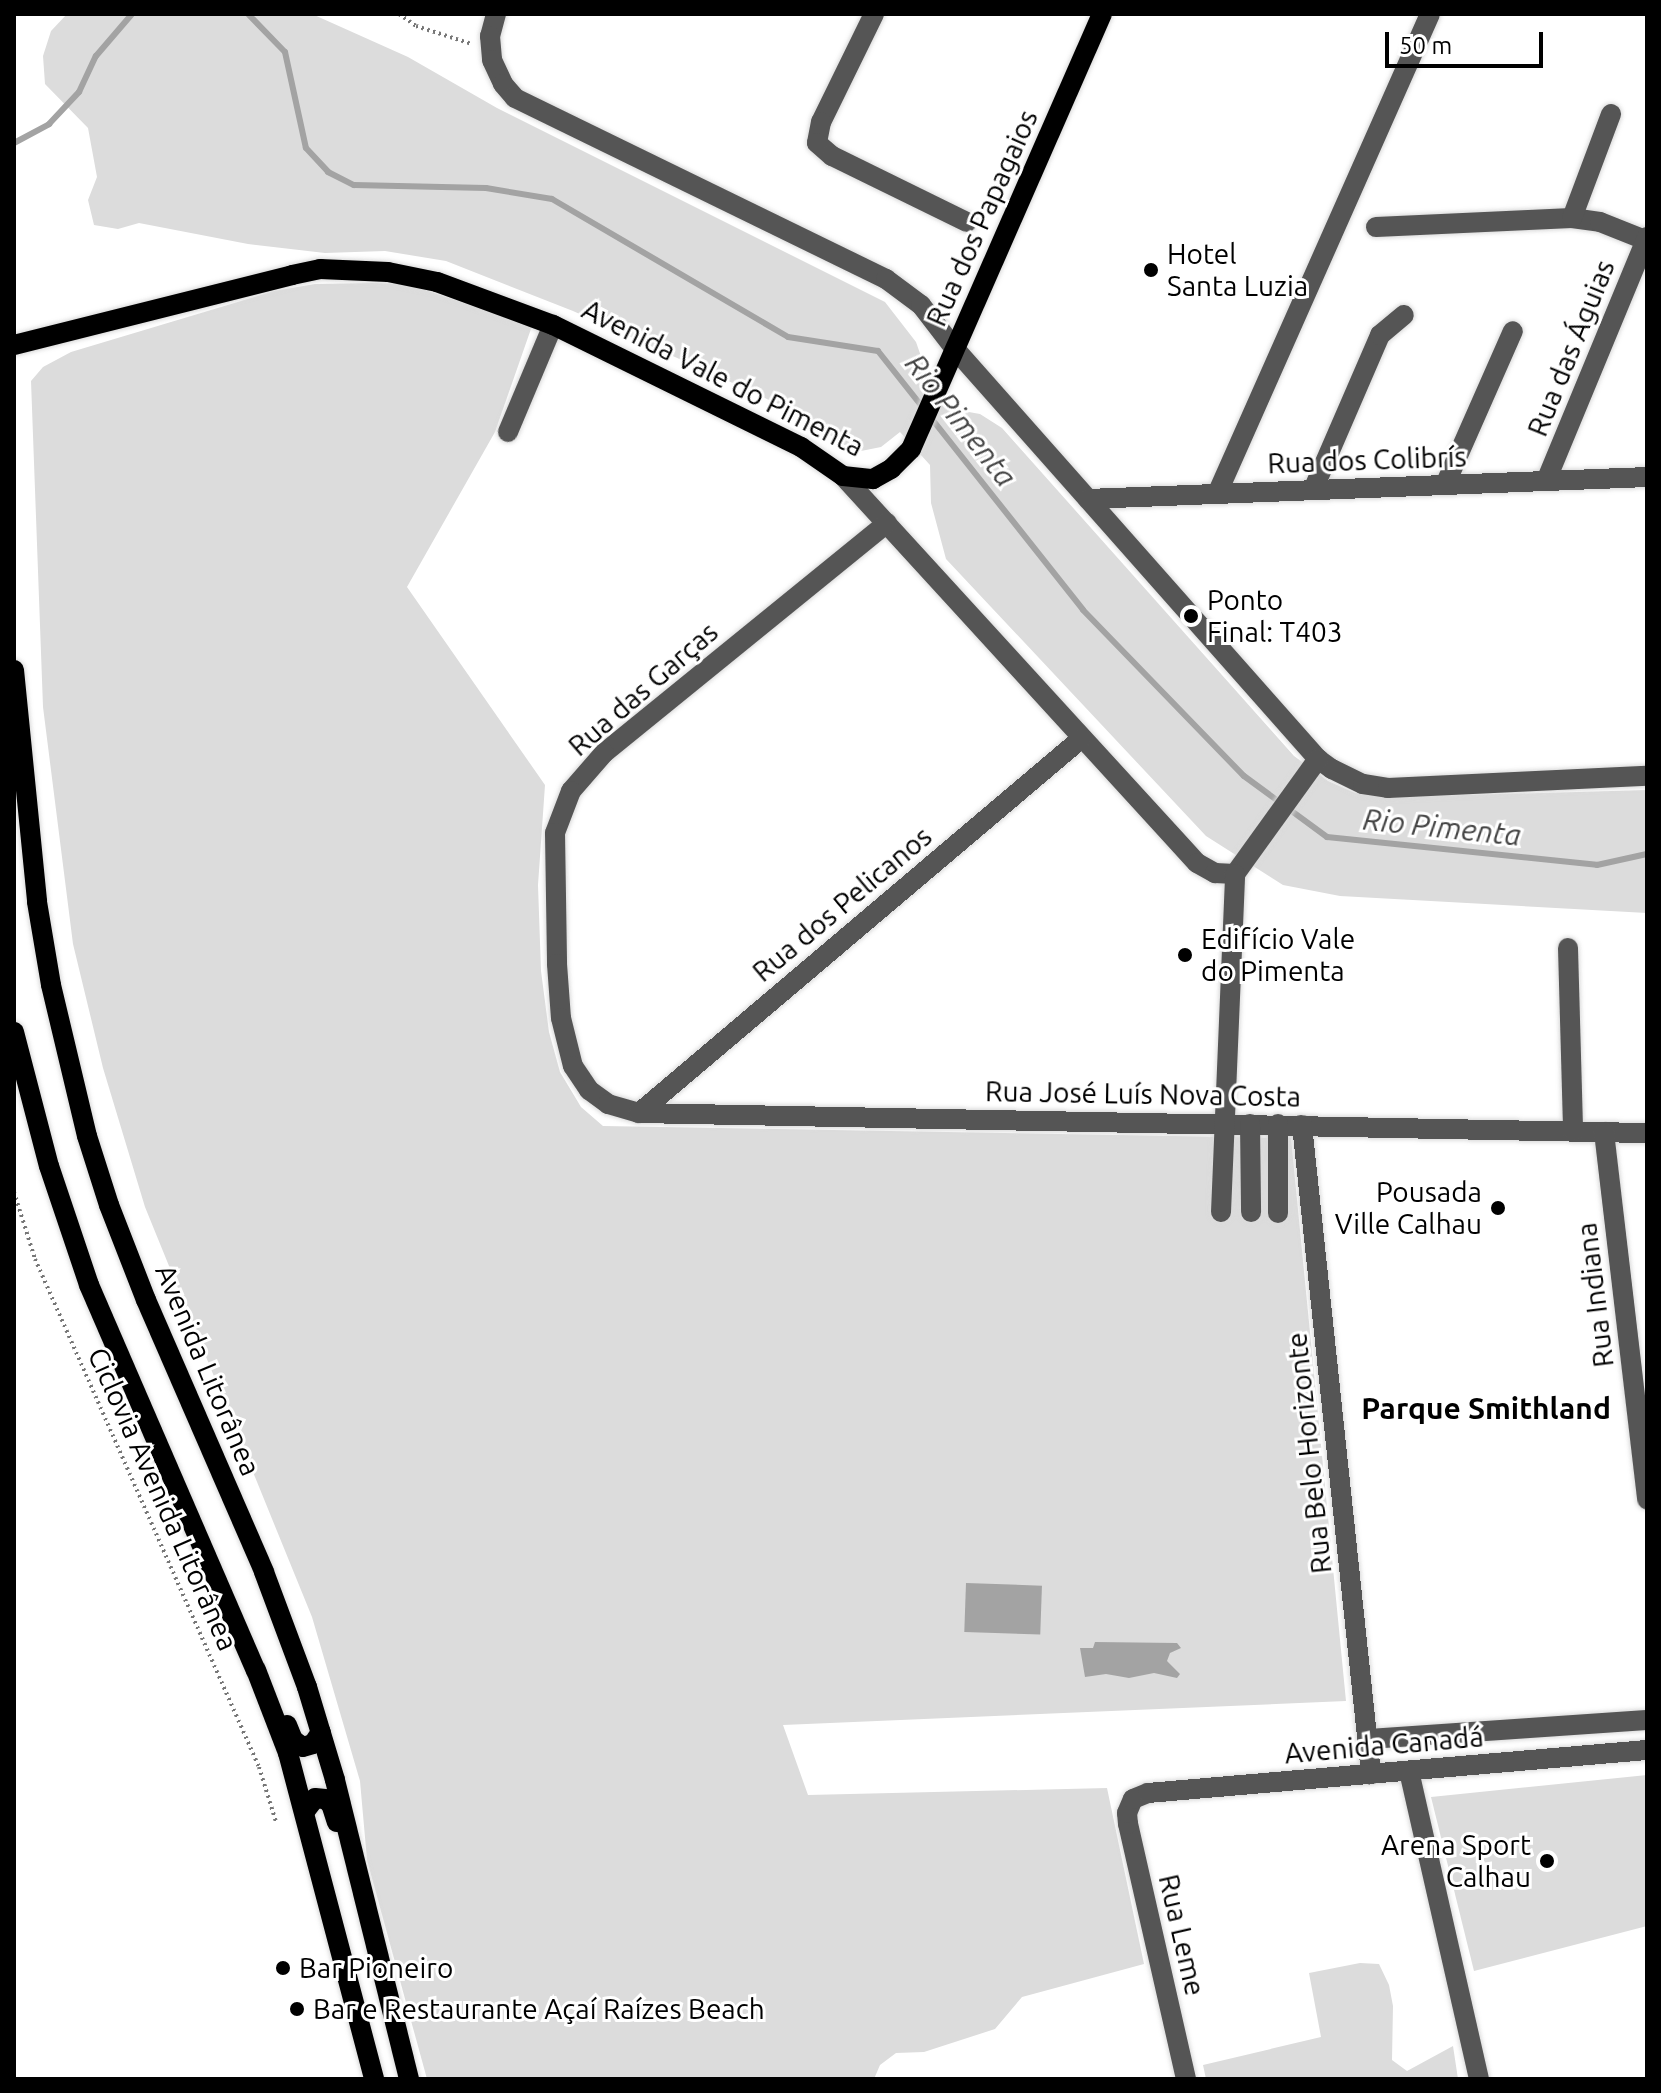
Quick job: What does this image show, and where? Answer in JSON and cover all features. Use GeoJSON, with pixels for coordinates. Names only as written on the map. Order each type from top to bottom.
{"type":"FeatureCollection","features":[{"type":"Feature","properties":{"kind":"main road","name":"Rua dos Papagaios"},"geometry":{"type":"LineString","coordinates":[[879,476],[897,465],[911,449],[941,381],[960,355],[1102,14]]}},
{"type":"Feature","properties":{"kind":"main road","name":"Avenida Vale do Pimenta"},"geometry":{"type":"LineString","coordinates":[[14,345],[320,269],[360,268],[413,276],[553,325],[801,447],[843,476],[866,480],[879,476]]}},
{"type":"Feature","properties":{"kind":"main road","name":"Avenida Litorânea"},"geometry":{"type":"LineString","coordinates":[[14,670],[37,902],[54,1000],[87,1136],[109,1205],[146,1300],[264,1572],[321,1732],[409,2079]]}},
{"type":"Feature","properties":{"kind":"main road"},"geometry":{"type":"LineString","coordinates":[[14,1032],[49,1166],[89,1285],[256,1670],[288,1753],[374,2079]]}},
{"type":"Feature","properties":{"kind":"main road"},"geometry":{"type":"LineString","coordinates":[[256,1670],[274,1690],[297,1745],[313,1744],[321,1732]]}},
{"type":"Feature","properties":{"kind":"main road"},"geometry":{"type":"LineString","coordinates":[[305,1811],[315,1798],[331,1804],[345,1852],[360,1877]]}},
{"type":"Feature","properties":{"kind":"street"},"geometry":{"type":"LineString","coordinates":[[496,14],[490,47],[503,84],[524,103],[886,279],[921,305],[960,355],[1318,759],[1354,781],[1388,788],[1647,776]]}},
{"type":"Feature","properties":{"kind":"street"},"geometry":{"type":"LineString","coordinates":[[874,14],[821,122],[817,143],[832,156],[967,222]]}},
{"type":"Feature","properties":{"kind":"street"},"geometry":{"type":"LineString","coordinates":[[1217,494],[1430,14]]}},
{"type":"Feature","properties":{"kind":"street"},"geometry":{"type":"LineString","coordinates":[[1572,218],[1611,114]]}},
{"type":"Feature","properties":{"kind":"street"},"geometry":{"type":"LineString","coordinates":[[1376,227],[1572,218],[1600,222],[1646,238]]}},
{"type":"Feature","properties":{"kind":"street","name":"Rua das Águias"},"geometry":{"type":"LineString","coordinates":[[1546,481],[1646,238]]}},
{"type":"Feature","properties":{"kind":"street"},"geometry":{"type":"LineString","coordinates":[[1313,490],[1380,335],[1388,324],[1404,315]]}},
{"type":"Feature","properties":{"kind":"street"},"geometry":{"type":"LineString","coordinates":[[508,432],[553,325]]}},
{"type":"Feature","properties":{"kind":"street"},"geometry":{"type":"LineString","coordinates":[[1445,485],[1513,331]]}},
{"type":"Feature","properties":{"kind":"street"},"geometry":{"type":"LineString","coordinates":[[843,476],[1197,863],[1215,873],[1235,874]]}},
{"type":"Feature","properties":{"kind":"street","name":"Avenida Vale do Pimenta"},"geometry":{"type":"LineString","coordinates":[[879,476],[887,523]]}},
{"type":"Feature","properties":{"kind":"street","name":"Rua dos Colibrís"},"geometry":{"type":"LineString","coordinates":[[1088,499],[1647,477]]}},
{"type":"Feature","properties":{"kind":"street","name":"Rua das Garças"},"geometry":{"type":"LineString","coordinates":[[639,1113],[608,1104],[589,1090],[570,1054],[561,1018],[553,884],[555,833],[562,810],[571,791],[604,753],[887,523]]}},
{"type":"Feature","properties":{"kind":"street","name":"Rua dos Pelicanos"},"geometry":{"type":"LineString","coordinates":[[639,1113],[1082,738]]}},
{"type":"Feature","properties":{"kind":"street"},"geometry":{"type":"LineString","coordinates":[[1221,1212],[1235,874],[1318,759]]}},
{"type":"Feature","properties":{"kind":"street"},"geometry":{"type":"LineString","coordinates":[[1568,948],[1573,1131]]}},
{"type":"Feature","properties":{"kind":"street","name":"Rua José Luís Nova Costa"},"geometry":{"type":"LineString","coordinates":[[639,1113],[1647,1133]]}},
{"type":"Feature","properties":{"kind":"street"},"geometry":{"type":"LineString","coordinates":[[1250,1124],[1251,1212]]}},
{"type":"Feature","properties":{"kind":"street"},"geometry":{"type":"LineString","coordinates":[[1278,1124],[1278,1213]]}},
{"type":"Feature","properties":{"kind":"street","name":"Rua Belo Horizonte"},"geometry":{"type":"LineString","coordinates":[[1302,1125],[1371,1774]]}},
{"type":"Feature","properties":{"kind":"street","name":"Rua Indiana"},"geometry":{"type":"LineString","coordinates":[[1604,1132],[1647,1499]]}},
{"type":"Feature","properties":{"kind":"street","name":"Avenida Canadá"},"geometry":{"type":"LineString","coordinates":[[1368,1739],[1647,1720]]}},
{"type":"Feature","properties":{"kind":"street","name":"Avenida Canadá"},"geometry":{"type":"LineString","coordinates":[[1129,1804],[1148,1793],[1647,1750]]}},
{"type":"Feature","properties":{"kind":"street"},"geometry":{"type":"LineString","coordinates":[[1409,1771],[1479,2079]]}},
{"type":"Feature","properties":{"kind":"street","name":"Rua Leme"},"geometry":{"type":"LineString","coordinates":[[1129,1804],[1128,1824],[1186,2079]]}},
{"type":"Feature","properties":{"kind":"path"},"geometry":{"type":"LineString","coordinates":[[399,14],[416,26],[456,42],[490,47]]}},
{"type":"Feature","properties":{"kind":"path","name":"Ciclovia Avenida Litorânea"},"geometry":{"type":"LineString","coordinates":[[14,1192],[35,1259],[259,1767],[276,1822]]}},
{"type":"Feature","properties":{"kind":"shaded area"},"geometry":{"type":"Polygon","coordinates":[[[67,14],[312,14],[408,57],[497,108],[885,302],[916,342],[923,362],[924,381],[952,409],[980,414],[1002,428],[1294,756],[1328,781],[1355,793],[1396,797],[1647,790],[1647,913],[1340,896],[1283,885],[1206,836],[946,559],[931,503],[930,465],[900,432],[881,447],[861,451],[849,448],[808,420],[757,394],[573,311],[446,261],[385,251],[325,253],[248,244],[139,223],[118,229],[94,225],[88,200],[97,177],[88,128],[45,84],[43,56],[51,31],[67,14]]]}},
{"type":"Feature","properties":{"kind":"shaded area"},"geometry":{"type":"Polygon","coordinates":[[[315,284],[407,284],[532,326],[495,432],[407,587],[545,785],[538,885],[541,971],[549,1032],[560,1072],[581,1107],[603,1126],[1291,1138],[1346,1701],[783,1725],[808,1795],[1107,1788],[1144,1964],[1022,1997],[995,2029],[924,2052],[896,2053],[880,2065],[874,2079],[427,2079],[367,1860],[360,1781],[312,1617],[145,1207],[103,1068],[73,944],[43,707],[31,381],[43,367],[71,352],[274,291],[315,284]]]}},
{"type":"Feature","properties":{"kind":"shaded area"},"geometry":{"type":"Polygon","coordinates":[[[966,1583],[1042,1586],[1040,1635],[964,1632],[966,1583]]]}},
{"type":"Feature","properties":{"kind":"shaded area"},"geometry":{"type":"Polygon","coordinates":[[[1095,1642],[1177,1643],[1181,1648],[1170,1653],[1167,1661],[1180,1674],[1177,1678],[1154,1673],[1129,1678],[1106,1674],[1085,1677],[1080,1648],[1093,1648],[1095,1642]]]}},
{"type":"Feature","properties":{"kind":"shaded area","name":"Arena Sport Calhau"},"geometry":{"type":"Polygon","coordinates":[[[1647,1775],[1647,1926],[1474,1971],[1431,1797],[1647,1775]]]}},
{"type":"Feature","properties":{"kind":"shaded area"},"geometry":{"type":"Polygon","coordinates":[[[1360,1963],[1379,1964],[1389,1985],[1393,2006],[1392,2060],[1407,2071],[1453,2046],[1458,2079],[1206,2079],[1203,2065],[1321,2037],[1309,1973],[1360,1963]]]}},
{"type":"Feature","properties":{"kind":"waterway","name":"Rio Pimenta"},"geometry":{"type":"LineString","coordinates":[[14,143],[49,124],[79,92],[96,56],[132,14]]}},
{"type":"Feature","properties":{"kind":"waterway","name":"Rio Pimenta"},"geometry":{"type":"LineString","coordinates":[[248,14],[285,52],[306,148],[328,172],[354,185],[486,188],[552,199],[788,337],[878,351],[1083,610],[1244,776],[1327,837],[1597,865],[1647,854]]}},
{"type":"Feature","properties":{"kind":"place","name":"Hotel Santa Luzia"},"geometry":{"type":"Point","coordinates":[1151,270]}},
{"type":"Feature","properties":{"kind":"place","name":"Ponto Final: T403"},"geometry":{"type":"Point","coordinates":[1191,616]}},
{"type":"Feature","properties":{"kind":"place","name":"Edifício Vale do Pimenta"},"geometry":{"type":"Point","coordinates":[1185,955]}},
{"type":"Feature","properties":{"kind":"place","name":"Pousada Ville Calhau"},"geometry":{"type":"Point","coordinates":[1498,1208]}},
{"type":"Feature","properties":{"kind":"place","name":"Arena Sport Calhau"},"geometry":{"type":"Point","coordinates":[1547,1861]}},
{"type":"Feature","properties":{"kind":"place","name":"Bar Pioneiro"},"geometry":{"type":"Point","coordinates":[283,1968]}},
{"type":"Feature","properties":{"kind":"place","name":"Bar e Restaurante Açaí Raízes Beach"},"geometry":{"type":"Point","coordinates":[297,2009]}},
{"type":"Feature","properties":{"kind":"district","name":"Parque Smithland"},"geometry":{"type":"Point","coordinates":[1486,1408]}}]}
